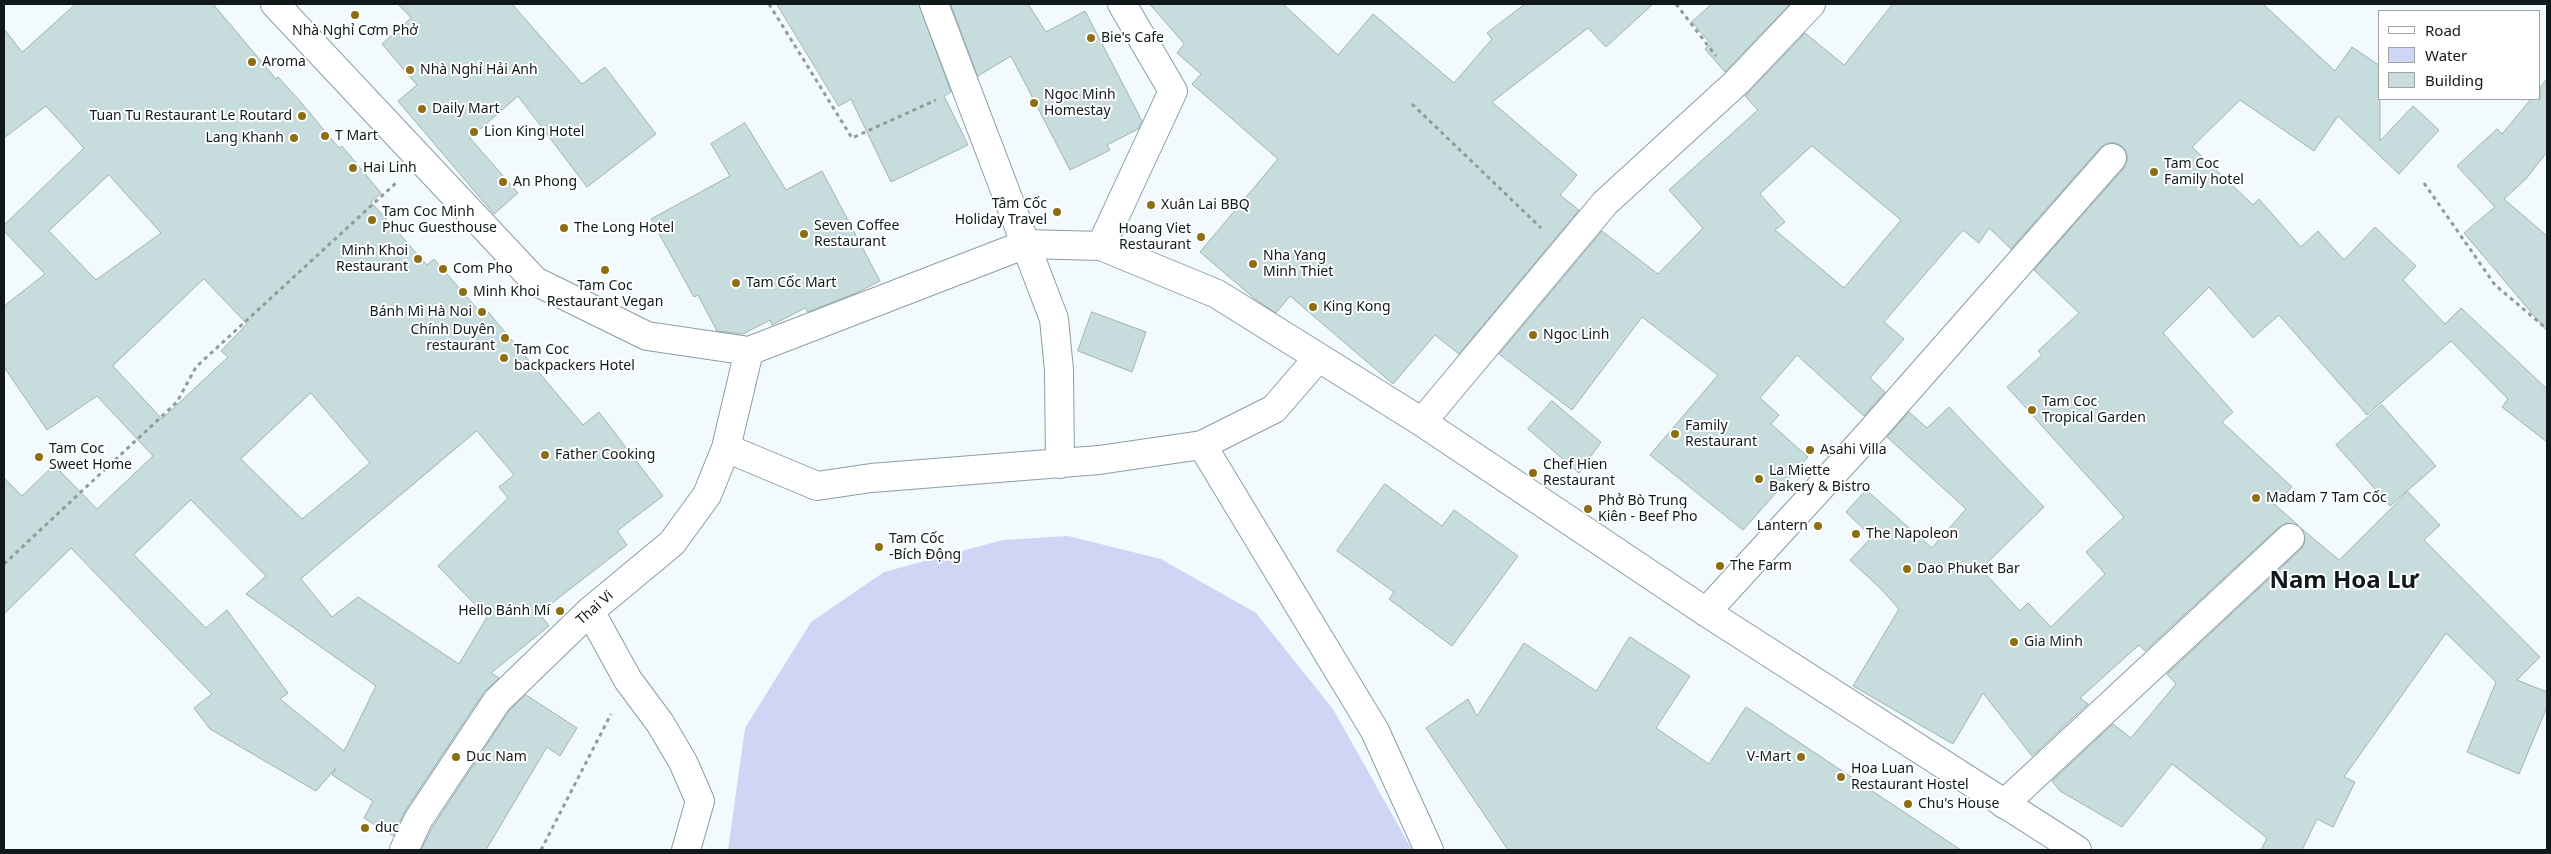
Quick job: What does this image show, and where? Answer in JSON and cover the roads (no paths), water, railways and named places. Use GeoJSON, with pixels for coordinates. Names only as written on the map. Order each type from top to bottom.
{"type":"FeatureCollection","features":[{"type":"Feature","properties":{"kind":"street"},"geometry":{"type":"LineString","coordinates":[[274,4],[535,281],[647,336],[749,350],[1026,244],[1101,246],[1217,294],[1422,422],[1706,612],[2077,850]]}},
{"type":"Feature","properties":{"kind":"street"},"geometry":{"type":"LineString","coordinates":[[934,4],[1054,319],[1058,370],[1060,464]]}},
{"type":"Feature","properties":{"kind":"street"},"geometry":{"type":"LineString","coordinates":[[1101,246],[1173,91],[1122,4]]}},
{"type":"Feature","properties":{"kind":"street"},"geometry":{"type":"LineString","coordinates":[[1422,422],[1605,203],[1737,82],[1811,4]]}},
{"type":"Feature","properties":{"kind":"street"},"geometry":{"type":"LineString","coordinates":[[1706,612],[1861,443],[2112,158]]}},
{"type":"Feature","properties":{"kind":"street","name":"Thai Vi"},"geometry":{"type":"LineString","coordinates":[[404,850],[418,820],[497,701],[590,611],[672,543],[706,495],[726,448],[749,350]]}},
{"type":"Feature","properties":{"kind":"street"},"geometry":{"type":"LineString","coordinates":[[726,448],[817,486],[871,478],[1060,464],[1202,445],[1274,409],[1318,358]]}},
{"type":"Feature","properties":{"kind":"street"},"geometry":{"type":"LineString","coordinates":[[1202,445],[1375,731],[1429,850]]}},
{"type":"Feature","properties":{"kind":"street"},"geometry":{"type":"LineString","coordinates":[[2004,804],[2290,538]]}},
{"type":"Feature","properties":{"kind":"street"},"geometry":{"type":"LineString","coordinates":[[590,611],[628,680],[665,731],[683,762],[700,801],[686,850]]}},
{"type":"Feature","properties":{"kind":"water"},"geometry":{"type":"Polygon","coordinates":[[[1068,536],[1161,559],[1256,613],[1333,709],[1412,850],[728,850],[745,728],[811,622],[884,572],[1003,540],[1068,536]]]}},
{"type":"Feature","properties":{"kind":"place","name":"Nhà Nghỉ Cơm Phở"},"geometry":{"type":"Point","coordinates":[355,15]}},
{"type":"Feature","properties":{"kind":"place","name":"Bie's Cafe"},"geometry":{"type":"Point","coordinates":[1091,38]}},
{"type":"Feature","properties":{"kind":"place","name":"Aroma"},"geometry":{"type":"Point","coordinates":[252,62]}},
{"type":"Feature","properties":{"kind":"place","name":"Nhà Nghỉ Hải Anh"},"geometry":{"type":"Point","coordinates":[410,70]}},
{"type":"Feature","properties":{"kind":"place","name":"Ngoc Minh Homestay"},"geometry":{"type":"Point","coordinates":[1034,103]}},
{"type":"Feature","properties":{"kind":"place","name":"Daily Mart"},"geometry":{"type":"Point","coordinates":[422,109]}},
{"type":"Feature","properties":{"kind":"place","name":"Tuan Tu Restaurant Le Routard"},"geometry":{"type":"Point","coordinates":[302,116]}},
{"type":"Feature","properties":{"kind":"place","name":"Lion King Hotel"},"geometry":{"type":"Point","coordinates":[474,132]}},
{"type":"Feature","properties":{"kind":"place","name":"T Mart"},"geometry":{"type":"Point","coordinates":[325,136]}},
{"type":"Feature","properties":{"kind":"place","name":"Lang Khanh"},"geometry":{"type":"Point","coordinates":[294,138]}},
{"type":"Feature","properties":{"kind":"place","name":"Hai Linh"},"geometry":{"type":"Point","coordinates":[353,168]}},
{"type":"Feature","properties":{"kind":"place","name":"Tam Coc Family hotel"},"geometry":{"type":"Point","coordinates":[2154,172]}},
{"type":"Feature","properties":{"kind":"place","name":"An Phong"},"geometry":{"type":"Point","coordinates":[503,182]}},
{"type":"Feature","properties":{"kind":"place","name":"Xuân Lai BBQ"},"geometry":{"type":"Point","coordinates":[1151,205]}},
{"type":"Feature","properties":{"kind":"place","name":"Tâm Cốc Holiday Travel"},"geometry":{"type":"Point","coordinates":[1057,212]}},
{"type":"Feature","properties":{"kind":"place","name":"Tam Coc Minh Phuc Guesthouse"},"geometry":{"type":"Point","coordinates":[372,220]}},
{"type":"Feature","properties":{"kind":"place","name":"The Long Hotel"},"geometry":{"type":"Point","coordinates":[564,228]}},
{"type":"Feature","properties":{"kind":"place","name":"Seven Coffee Restaurant"},"geometry":{"type":"Point","coordinates":[804,234]}},
{"type":"Feature","properties":{"kind":"place","name":"Hoang Viet Restaurant"},"geometry":{"type":"Point","coordinates":[1201,237]}},
{"type":"Feature","properties":{"kind":"place","name":"Minh Khoi Restaurant"},"geometry":{"type":"Point","coordinates":[418,259]}},
{"type":"Feature","properties":{"kind":"place","name":"Nha Yang Minh Thiet"},"geometry":{"type":"Point","coordinates":[1253,264]}},
{"type":"Feature","properties":{"kind":"place","name":"Com Pho"},"geometry":{"type":"Point","coordinates":[443,269]}},
{"type":"Feature","properties":{"kind":"place","name":"Tam Coc Restaurant Vegan"},"geometry":{"type":"Point","coordinates":[605,270]}},
{"type":"Feature","properties":{"kind":"place","name":"Tam Cốc Mart"},"geometry":{"type":"Point","coordinates":[736,283]}},
{"type":"Feature","properties":{"kind":"place","name":"Minh Khoi"},"geometry":{"type":"Point","coordinates":[463,292]}},
{"type":"Feature","properties":{"kind":"place","name":"King Kong"},"geometry":{"type":"Point","coordinates":[1313,307]}},
{"type":"Feature","properties":{"kind":"place","name":"Bánh Mì Hà Noi"},"geometry":{"type":"Point","coordinates":[482,312]}},
{"type":"Feature","properties":{"kind":"place","name":"Ngoc Linh"},"geometry":{"type":"Point","coordinates":[1533,335]}},
{"type":"Feature","properties":{"kind":"place","name":"Chính Duyên restaurant"},"geometry":{"type":"Point","coordinates":[505,338]}},
{"type":"Feature","properties":{"kind":"place","name":"Tam Coc backpackers Hotel"},"geometry":{"type":"Point","coordinates":[504,358]}},
{"type":"Feature","properties":{"kind":"place","name":"Tam Coc Tropical Garden"},"geometry":{"type":"Point","coordinates":[2032,410]}},
{"type":"Feature","properties":{"kind":"place","name":"Family Restaurant"},"geometry":{"type":"Point","coordinates":[1675,434]}},
{"type":"Feature","properties":{"kind":"place","name":"Asahi Villa"},"geometry":{"type":"Point","coordinates":[1810,450]}},
{"type":"Feature","properties":{"kind":"place","name":"Father Cooking"},"geometry":{"type":"Point","coordinates":[545,455]}},
{"type":"Feature","properties":{"kind":"place","name":"Tam Coc Sweet Home"},"geometry":{"type":"Point","coordinates":[39,457]}},
{"type":"Feature","properties":{"kind":"place","name":"Chef Hien Restaurant"},"geometry":{"type":"Point","coordinates":[1533,473]}},
{"type":"Feature","properties":{"kind":"place","name":"La Miette Bakery & Bistro"},"geometry":{"type":"Point","coordinates":[1759,479]}},
{"type":"Feature","properties":{"kind":"place","name":"Madam 7 Tam Cốc"},"geometry":{"type":"Point","coordinates":[2256,498]}},
{"type":"Feature","properties":{"kind":"place","name":"Phở Bò Trung Kiên - Beef Pho"},"geometry":{"type":"Point","coordinates":[1588,509]}},
{"type":"Feature","properties":{"kind":"place","name":"Lantern"},"geometry":{"type":"Point","coordinates":[1818,526]}},
{"type":"Feature","properties":{"kind":"place","name":"The Napoleon"},"geometry":{"type":"Point","coordinates":[1856,534]}},
{"type":"Feature","properties":{"kind":"place","name":"Tam Cốc -Bích Động"},"geometry":{"type":"Point","coordinates":[879,547]}},
{"type":"Feature","properties":{"kind":"place","name":"The Farm"},"geometry":{"type":"Point","coordinates":[1720,566]}},
{"type":"Feature","properties":{"kind":"place","name":"Dao Phuket Bar"},"geometry":{"type":"Point","coordinates":[1907,569]}},
{"type":"Feature","properties":{"kind":"place","name":"Hello Bánh Mí"},"geometry":{"type":"Point","coordinates":[560,611]}},
{"type":"Feature","properties":{"kind":"place","name":"Gia Minh"},"geometry":{"type":"Point","coordinates":[2014,642]}},
{"type":"Feature","properties":{"kind":"place","name":"Duc Nam"},"geometry":{"type":"Point","coordinates":[456,757]}},
{"type":"Feature","properties":{"kind":"place","name":"V-Mart"},"geometry":{"type":"Point","coordinates":[1801,757]}},
{"type":"Feature","properties":{"kind":"place","name":"Hoa Luan Restaurant Hostel"},"geometry":{"type":"Point","coordinates":[1841,777]}},
{"type":"Feature","properties":{"kind":"place","name":"Chu's House"},"geometry":{"type":"Point","coordinates":[1908,804]}},
{"type":"Feature","properties":{"kind":"place","name":"duc"},"geometry":{"type":"Point","coordinates":[365,828]}},
{"type":"Feature","properties":{"kind":"district","name":"Nam Hoa Lư"},"geometry":{"type":"Point","coordinates":[2344,581]}}]}
